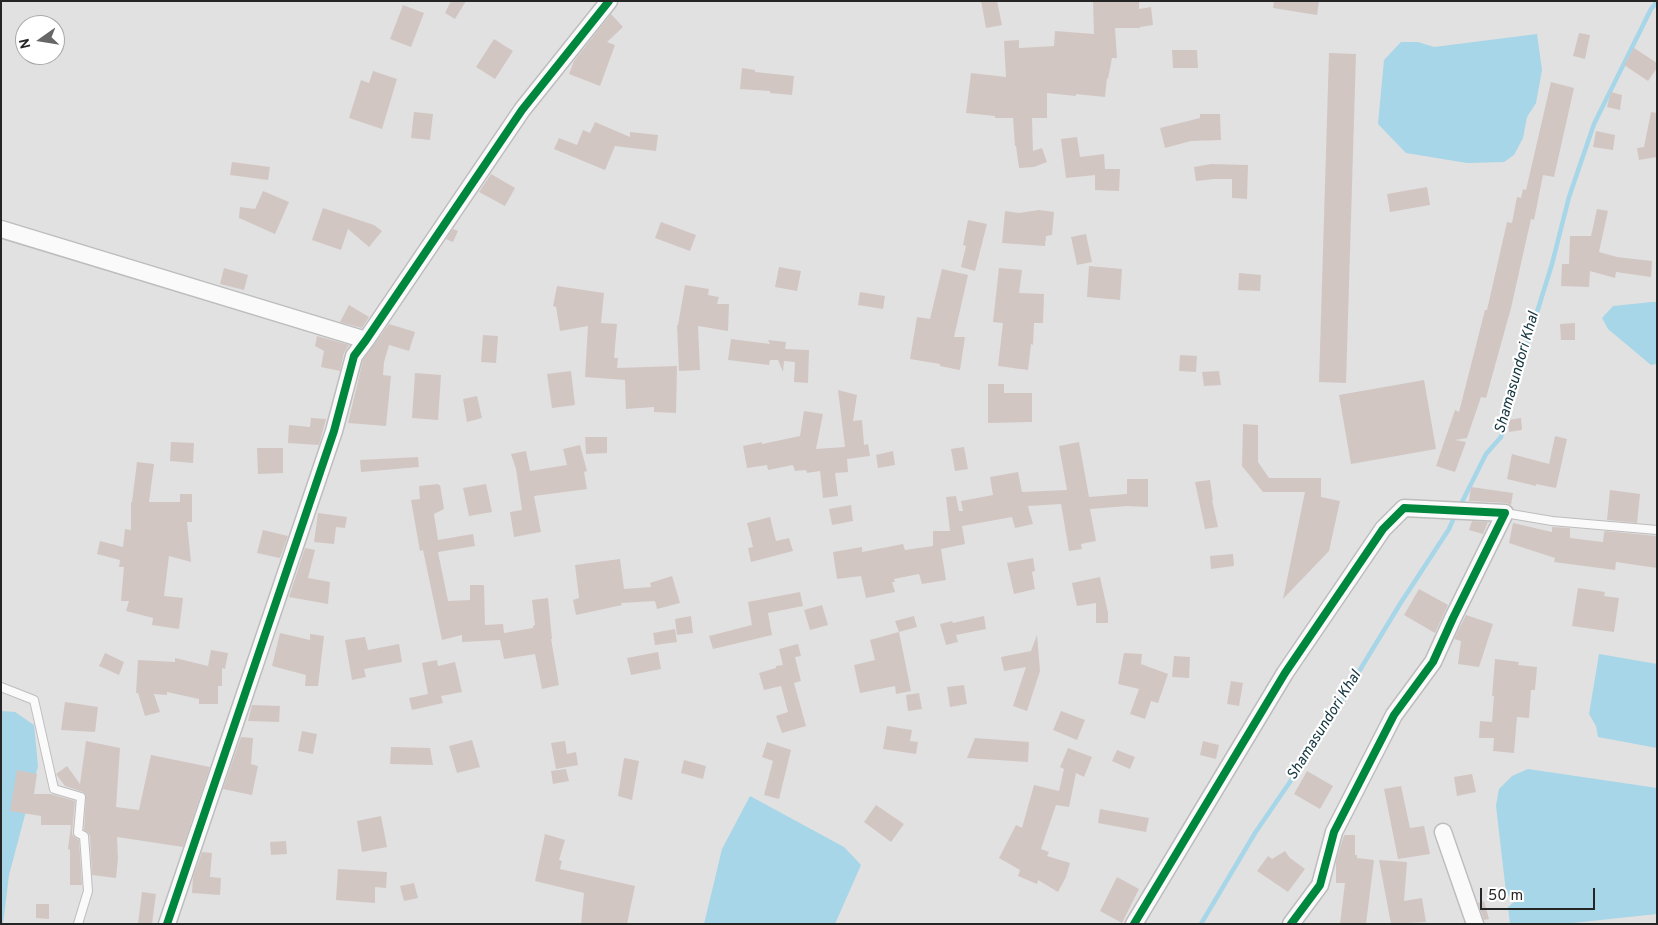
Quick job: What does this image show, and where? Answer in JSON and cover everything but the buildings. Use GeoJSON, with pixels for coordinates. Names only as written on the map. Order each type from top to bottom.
{"type":"FeatureCollection","features":[{"type":"Feature","properties":{"kind":"street"},"geometry":{"type":"LineString","coordinates":[[167,924],[334,431],[354,356],[522,110],[609,1]]}},
{"type":"Feature","properties":{"kind":"street"},"geometry":{"type":"LineString","coordinates":[[1,229],[366,340]]}},
{"type":"Feature","properties":{"kind":"street"},"geometry":{"type":"LineString","coordinates":[[1134,924],[1286,673],[1383,529],[1404,508],[1505,513],[1452,618],[1433,662],[1394,715],[1334,832],[1320,885],[1291,924]]}},
{"type":"Feature","properties":{"kind":"street"},"geometry":{"type":"LineString","coordinates":[[1443,832],[1474,924]]}},
{"type":"Feature","properties":{"kind":"lane"},"geometry":{"type":"LineString","coordinates":[[1505,513],[1552,521],[1657,530]]}},
{"type":"Feature","properties":{"kind":"lane"},"geometry":{"type":"LineString","coordinates":[[1,687],[34,700],[54,789],[80,797],[78,833],[84,836],[88,891],[78,924]]}},
{"type":"Feature","properties":{"kind":"water"},"geometry":{"type":"Polygon","coordinates":[[[1537,34],[1542,70],[1536,103],[1527,117],[1523,138],[1514,155],[1504,162],[1467,163],[1406,153],[1378,124],[1384,60],[1401,42],[1418,42],[1434,47],[1537,34]]]}},
{"type":"Feature","properties":{"kind":"water"},"geometry":{"type":"Polygon","coordinates":[[[1657,302],[1657,364],[1651,365],[1608,329],[1602,318],[1613,306],[1657,302]]]}},
{"type":"Feature","properties":{"kind":"water"},"geometry":{"type":"Polygon","coordinates":[[[1599,654],[1657,664],[1657,748],[1598,737],[1596,726],[1589,714],[1599,654]]]}},
{"type":"Feature","properties":{"kind":"water"},"geometry":{"type":"Polygon","coordinates":[[[1,711],[15,712],[34,725],[38,766],[9,875],[3,924],[1,924],[1,711]]]}},
{"type":"Feature","properties":{"kind":"water"},"geometry":{"type":"Polygon","coordinates":[[[1528,769],[1657,788],[1657,914],[1563,924],[1510,924],[1508,907],[1514,902],[1506,892],[1496,806],[1499,789],[1512,776],[1528,769]]]}},
{"type":"Feature","properties":{"kind":"water"},"geometry":{"type":"Polygon","coordinates":[[[750,796],[844,847],[861,865],[835,924],[704,924],[722,849],[750,796]]]}},
{"type":"Feature","properties":{"kind":"waterway","name":"Shamasundori Khal"},"geometry":{"type":"LineString","coordinates":[[1460,506],[1486,454],[1501,437],[1519,370],[1552,264],[1569,197],[1594,124],[1651,9],[1657,2]]}},
{"type":"Feature","properties":{"kind":"waterway","name":"Shamasundori Khal"},"geometry":{"type":"LineString","coordinates":[[1201,924],[1255,833],[1307,757],[1400,604],[1449,529],[1456,513]]}},
{"type":"Feature","properties":{"kind":"cycle path"},"geometry":{"type":"LineString","coordinates":[[167,924],[334,431],[354,356],[522,110],[609,1]]}},
{"type":"Feature","properties":{"kind":"cycle path"},"geometry":{"type":"LineString","coordinates":[[1134,924],[1285,673],[1383,529],[1404,508],[1505,513],[1433,662],[1394,715],[1334,832],[1320,885],[1291,924]]}}]}
